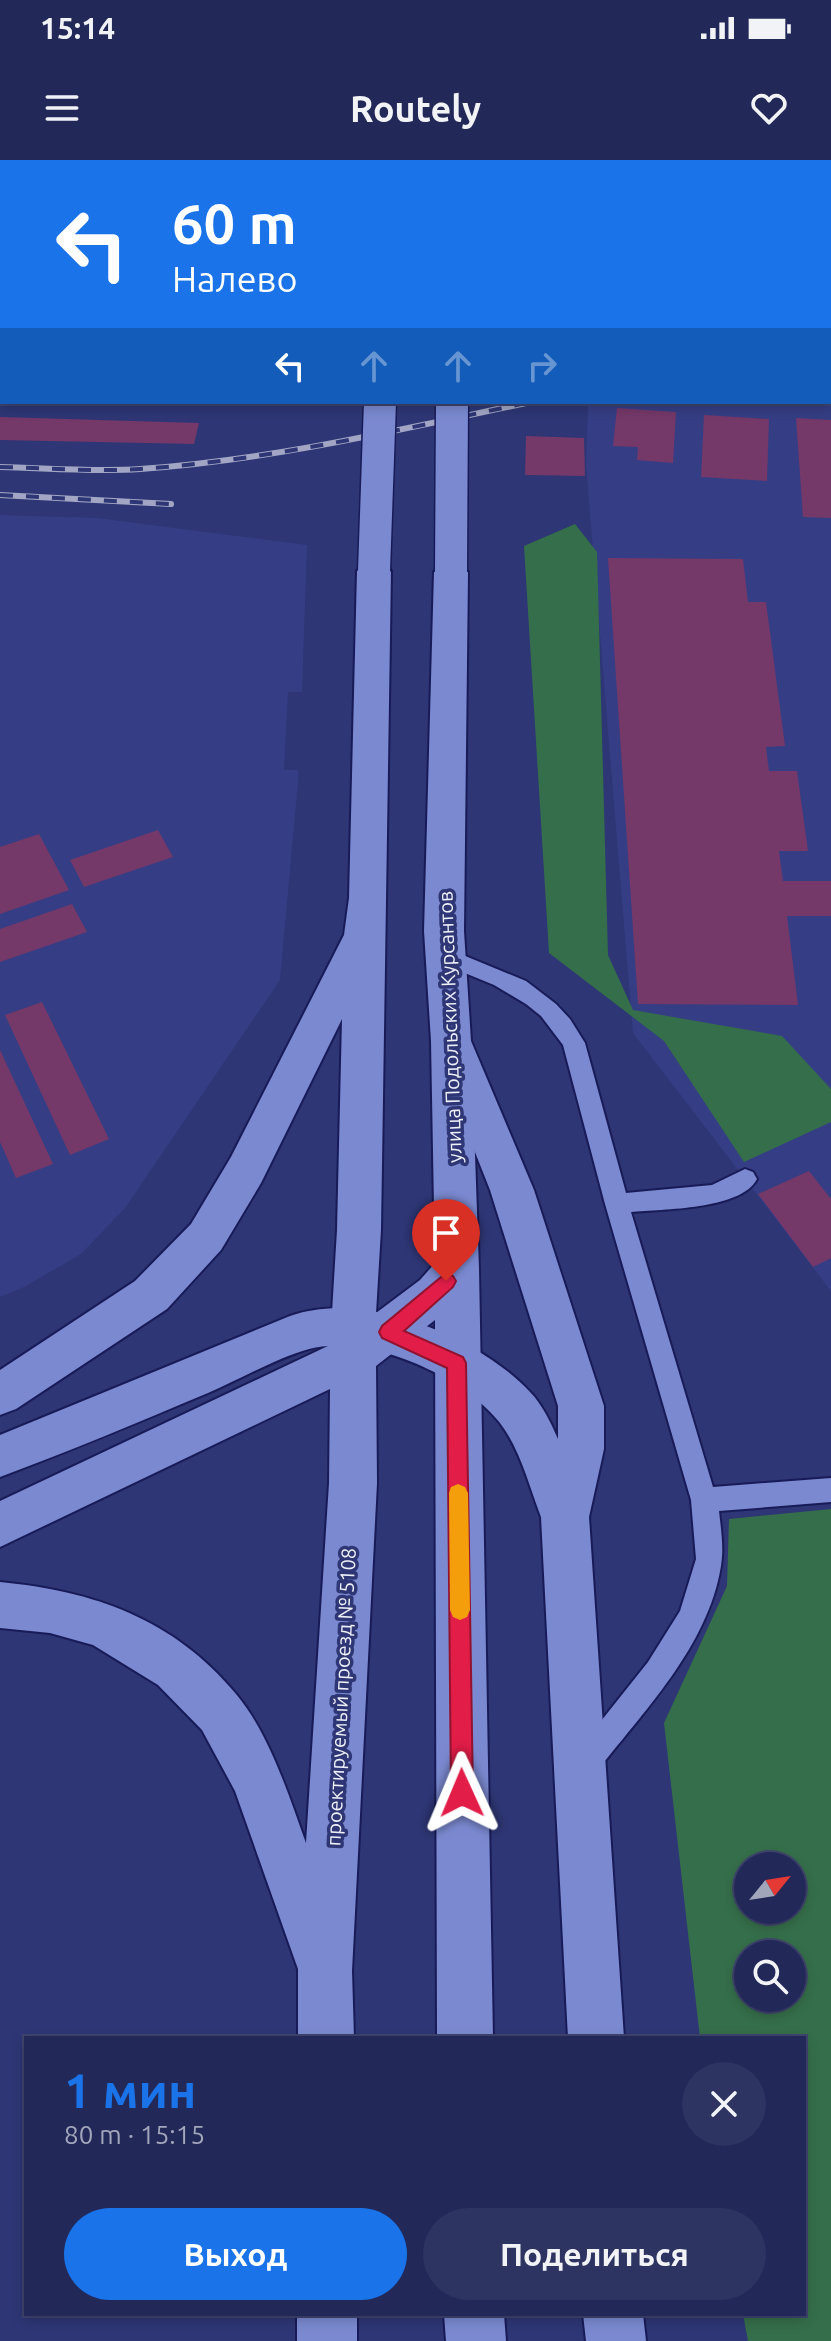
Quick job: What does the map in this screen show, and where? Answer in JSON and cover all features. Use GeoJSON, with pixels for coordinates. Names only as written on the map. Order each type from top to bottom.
{"type":"FeatureCollection","features":[{"type":"Feature","properties":{"kind":"main road"},"geometry":{"type":"LineString","coordinates":[[3,1388],[151,1295],[206,1237],[246,1170],[364,935],[368,898],[380,404]]}},
{"type":"Feature","properties":{"kind":"main road","name":"улица Подольских Курсантов"},"geometry":{"type":"LineString","coordinates":[[452,404],[446,956],[451,1041],[457,1363]]}},
{"type":"Feature","properties":{"kind":"main road","name":"проектируемый проезд № 5108"},"geometry":{"type":"LineString","coordinates":[[326,2036],[325,1971],[353,1483],[365,1338],[359,1230],[364,935]]}},
{"type":"Feature","properties":{"kind":"main road"},"geometry":{"type":"LineString","coordinates":[[451,1041],[512,1190],[581,1406],[584,1435],[581,1456],[565,1517],[596,2036]]}},
{"type":"Feature","properties":{"kind":"main road"},"geometry":{"type":"LineString","coordinates":[[0,1525],[365,1338],[436,1294],[457,1269]]}},
{"type":"Feature","properties":{"kind":"main road"},"geometry":{"type":"LineString","coordinates":[[0,1456],[80,1426],[306,1330],[365,1338],[457,1363],[501,1394],[528,1424],[565,1517]]}},
{"type":"Feature","properties":{"kind":"main road"},"geometry":{"type":"LineString","coordinates":[[457,1363],[465,2036]]}},
{"type":"Feature","properties":{"kind":"main road"},"geometry":{"type":"LineString","coordinates":[[0,1605],[50,1610],[104,1624],[176,1668],[220,1713],[257,1779],[325,1971]]}},
{"type":"Feature","properties":{"kind":"main road"},"geometry":{"type":"LineString","coordinates":[[327,2316],[327,2341]]}},
{"type":"Feature","properties":{"kind":"main road"},"geometry":{"type":"LineString","coordinates":[[474,2316],[476,2341]]}},
{"type":"Feature","properties":{"kind":"main road"},"geometry":{"type":"LineString","coordinates":[[613,2316],[616,2341]]}},
{"type":"Feature","properties":{"kind":"lane"},"geometry":{"type":"LineString","coordinates":[[446,956],[520,987],[561,1021],[574,1043],[617,1204],[704,1500],[708,1525],[708,1567],[691,1619],[580,1770]]}},
{"type":"Feature","properties":{"kind":"lane"},"geometry":{"type":"LineString","coordinates":[[617,1204],[715,1194],[745,1179]]}},
{"type":"Feature","properties":{"kind":"lane"},"geometry":{"type":"LineString","coordinates":[[704,1500],[831,1490]]}},
{"type":"Feature","properties":{"kind":"shaded area"},"geometry":{"type":"Polygon","coordinates":[[[584,404],[831,404],[831,1291],[633,1033],[586,465],[588,405],[584,404]]]}},
{"type":"Feature","properties":{"kind":"shaded area"},"geometry":{"type":"Polygon","coordinates":[[[0,515],[97,518],[307,545],[302,692],[288,692],[284,770],[298,770],[298,782],[280,980],[125,1208],[81,1254],[24,1287],[0,1297],[0,515]]]}},
{"type":"Feature","properties":{"kind":"green space"},"geometry":{"type":"Polygon","coordinates":[[[575,524],[597,552],[608,955],[633,1010],[782,1036],[831,1089],[831,1122],[744,1162],[664,1041],[549,953],[524,546],[575,524]]]}},
{"type":"Feature","properties":{"kind":"green space"},"geometry":{"type":"Polygon","coordinates":[[[831,1509],[831,2341],[748,2341],[743,2316],[806,2316],[806,2036],[700,2036],[664,1723],[727,1586],[729,1519],[831,1509]]]}},
{"type":"Feature","properties":{"kind":"building"},"geometry":{"type":"Polygon","coordinates":[[[617,408],[676,412],[673,463],[637,460],[638,447],[613,446],[617,408]]]}},
{"type":"Feature","properties":{"kind":"building"},"geometry":{"type":"Polygon","coordinates":[[[704,415],[769,419],[767,481],[701,477],[704,415]]]}},
{"type":"Feature","properties":{"kind":"building"},"geometry":{"type":"Polygon","coordinates":[[[0,417],[199,423],[194,444],[0,440],[0,417]]]}},
{"type":"Feature","properties":{"kind":"building"},"geometry":{"type":"Polygon","coordinates":[[[796,418],[831,420],[831,518],[803,517],[796,418]]]}},
{"type":"Feature","properties":{"kind":"building"},"geometry":{"type":"Polygon","coordinates":[[[526,436],[584,438],[585,476],[525,475],[526,436]]]}},
{"type":"Feature","properties":{"kind":"building"},"geometry":{"type":"Polygon","coordinates":[[[608,558],[743,559],[748,602],[766,602],[785,746],[766,747],[769,771],[797,771],[808,851],[779,851],[783,881],[831,881],[831,916],[787,916],[798,1005],[638,1004],[608,558]]]}},
{"type":"Feature","properties":{"kind":"building"},"geometry":{"type":"Polygon","coordinates":[[[158,830],[173,857],[84,887],[70,860],[158,830]]]}},
{"type":"Feature","properties":{"kind":"building"},"geometry":{"type":"Polygon","coordinates":[[[39,834],[69,890],[0,914],[0,847],[39,834]]]}},
{"type":"Feature","properties":{"kind":"building"},"geometry":{"type":"Polygon","coordinates":[[[72,904],[87,932],[0,962],[0,929],[72,904]]]}},
{"type":"Feature","properties":{"kind":"building"},"geometry":{"type":"Polygon","coordinates":[[[42,1002],[109,1139],[70,1155],[5,1015],[42,1002]]]}},
{"type":"Feature","properties":{"kind":"building"},"geometry":{"type":"Polygon","coordinates":[[[0,1050],[53,1164],[16,1178],[0,1142],[0,1050]]]}},
{"type":"Feature","properties":{"kind":"building"},"geometry":{"type":"Polygon","coordinates":[[[809,1171],[831,1199],[831,1258],[813,1267],[758,1194],[809,1171]]]}},
{"type":"Feature","properties":{"kind":"railway"},"geometry":{"type":"LineString","coordinates":[[0,467],[140,469],[239,459],[521,404]]}},
{"type":"Feature","properties":{"kind":"railway"},"geometry":{"type":"LineString","coordinates":[[0,495],[171,504]]}},
{"type":"Feature","properties":{"kind":"slow traffic"},"geometry":{"type":"LineString","coordinates":[[458,1493],[460,1610]]}},
{"type":"Feature","properties":{"kind":"route"},"geometry":{"type":"LineString","coordinates":[[446,1281],[436,1294],[388,1332],[457,1363],[462,1793]]}}]}
